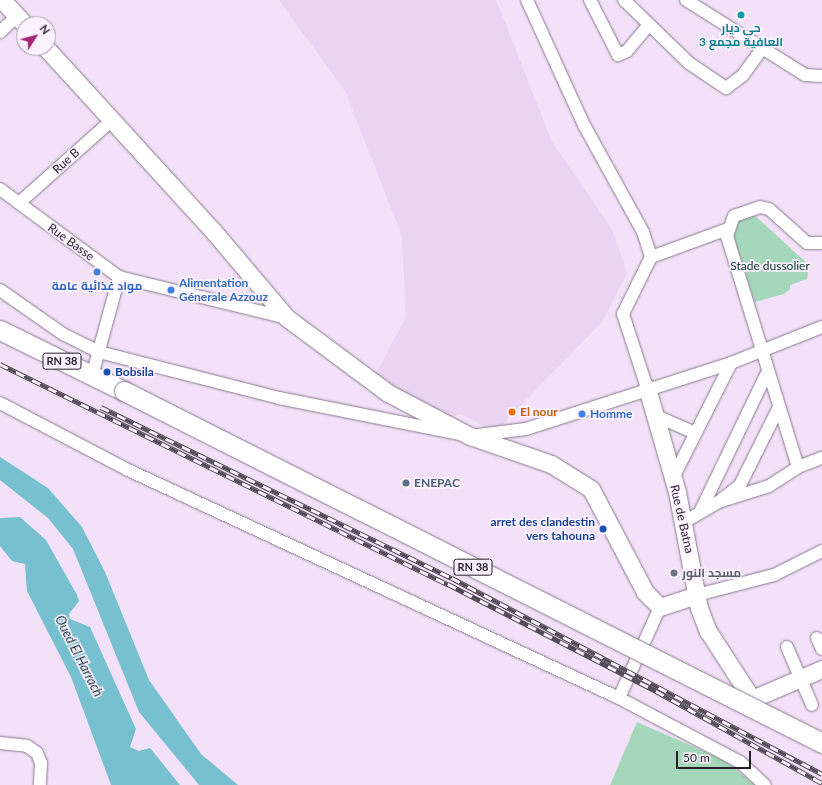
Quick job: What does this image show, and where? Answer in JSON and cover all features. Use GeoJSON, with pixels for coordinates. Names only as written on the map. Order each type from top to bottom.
{"type":"FeatureCollection","features":[{"type":"Feature","properties":{"kind":"main road","name":"RN 38"},"geometry":{"type":"LineString","coordinates":[[0,330],[822,743]]}},
{"type":"Feature","properties":{"kind":"street"},"geometry":{"type":"LineString","coordinates":[[2,0],[16,16]]}},
{"type":"Feature","properties":{"kind":"street"},"geometry":{"type":"LineString","coordinates":[[527,0],[584,125],[643,232],[651,257],[728,229]]}},
{"type":"Feature","properties":{"kind":"street"},"geometry":{"type":"LineString","coordinates":[[590,0],[618,55],[627,51],[649,25]]}},
{"type":"Feature","properties":{"kind":"street"},"geometry":{"type":"LineString","coordinates":[[624,0],[689,63],[726,88],[743,75],[762,49]]}},
{"type":"Feature","properties":{"kind":"street"},"geometry":{"type":"LineString","coordinates":[[686,0],[762,49],[806,75],[822,76]]}},
{"type":"Feature","properties":{"kind":"street"},"geometry":{"type":"LineString","coordinates":[[0,32],[16,22]]}},
{"type":"Feature","properties":{"kind":"street"},"geometry":{"type":"LineString","coordinates":[[53,56],[287,318],[388,393],[470,436],[526,429],[647,388],[730,363],[822,327]]}},
{"type":"Feature","properties":{"kind":"street","name":"Rue B"},"geometry":{"type":"LineString","coordinates":[[19,202],[112,120]]}},
{"type":"Feature","properties":{"kind":"street","name":"Rue Basse"},"geometry":{"type":"LineString","coordinates":[[0,189],[119,277],[287,318]]}},
{"type":"Feature","properties":{"kind":"street"},"geometry":{"type":"LineString","coordinates":[[798,467],[766,375],[728,229],[734,216],[760,207],[769,209],[807,243],[821,244]]}},
{"type":"Feature","properties":{"kind":"street","name":"Rue de Batna"},"geometry":{"type":"LineString","coordinates":[[651,257],[623,314],[634,353],[647,388],[684,522],[697,595],[708,631],[752,699],[801,678]]}},
{"type":"Feature","properties":{"kind":"street"},"geometry":{"type":"LineString","coordinates":[[92,376],[119,277]]}},
{"type":"Feature","properties":{"kind":"street"},"geometry":{"type":"LineString","coordinates":[[0,290],[63,334],[98,352],[279,398],[470,436],[551,464],[591,489],[645,592],[660,607]]}},
{"type":"Feature","properties":{"kind":"street"},"geometry":{"type":"LineString","coordinates":[[672,478],[730,363]]}},
{"type":"Feature","properties":{"kind":"street"},"geometry":{"type":"LineString","coordinates":[[701,510],[766,375]]}},
{"type":"Feature","properties":{"kind":"street"},"geometry":{"type":"LineString","coordinates":[[0,403],[135,474],[619,698],[713,746],[762,781]]}},
{"type":"Feature","properties":{"kind":"street"},"geometry":{"type":"LineString","coordinates":[[718,502],[740,485],[778,409]]}},
{"type":"Feature","properties":{"kind":"street"},"geometry":{"type":"LineString","coordinates":[[654,415],[695,433]]}},
{"type":"Feature","properties":{"kind":"street"},"geometry":{"type":"LineString","coordinates":[[684,522],[701,510],[718,502],[769,486],[798,467],[822,458]]}},
{"type":"Feature","properties":{"kind":"street"},"geometry":{"type":"LineString","coordinates":[[619,698],[660,607],[697,595],[774,575],[822,551]]}},
{"type":"Feature","properties":{"kind":"street"},"geometry":{"type":"LineString","coordinates":[[787,647],[812,704]]}},
{"type":"Feature","properties":{"kind":"street"},"geometry":{"type":"LineString","coordinates":[[801,678],[822,669]]}},
{"type":"Feature","properties":{"kind":"street"},"geometry":{"type":"LineString","coordinates":[[0,742],[27,746],[37,753],[41,763],[40,785]]}},
{"type":"Feature","properties":{"kind":"shaded area"},"geometry":{"type":"Polygon","coordinates":[[[279,0],[496,0],[552,142],[612,229],[627,273],[602,322],[500,427],[488,428],[461,414],[439,420],[374,377],[406,317],[402,236],[345,91],[279,0]]]}},
{"type":"Feature","properties":{"kind":"green space","name":"Stade dussolier"},"geometry":{"type":"Polygon","coordinates":[[[752,213],[809,265],[807,279],[790,285],[790,289],[784,294],[755,302],[732,231],[739,219],[752,213]]]}},
{"type":"Feature","properties":{"kind":"green space"},"geometry":{"type":"Polygon","coordinates":[[[637,722],[724,760],[755,785],[610,785],[637,722]]]}},
{"type":"Feature","properties":{"kind":"water"},"geometry":{"type":"Polygon","coordinates":[[[0,457],[48,488],[82,527],[105,572],[149,680],[201,754],[238,785],[199,785],[139,712],[73,549],[48,518],[0,480],[0,457]]]}},
{"type":"Feature","properties":{"kind":"water","name":"Oued El Harrach"},"geometry":{"type":"Polygon","coordinates":[[[20,517],[46,540],[77,595],[79,601],[69,614],[70,619],[90,627],[136,729],[130,747],[139,751],[150,748],[180,785],[111,785],[71,677],[27,591],[25,564],[12,561],[0,546],[0,518],[20,517]]]}},
{"type":"Feature","properties":{"kind":"railway"},"geometry":{"type":"LineString","coordinates":[[0,364],[448,584],[656,691],[822,783]]}},
{"type":"Feature","properties":{"kind":"railway"},"geometry":{"type":"LineString","coordinates":[[101,407],[452,578],[822,774]]}},
{"type":"Feature","properties":{"kind":"place","name":"حي ديار العافية مجمع 3"},"geometry":{"type":"Point","coordinates":[741,15]}},
{"type":"Feature","properties":{"kind":"place","name":"مواد غذائية عامة"},"geometry":{"type":"Point","coordinates":[97,272]}},
{"type":"Feature","properties":{"kind":"place","name":"Alimentation Génerale Azzouz"},"geometry":{"type":"Point","coordinates":[171,290]}},
{"type":"Feature","properties":{"kind":"place","name":"Bobsila"},"geometry":{"type":"Point","coordinates":[107,372]}},
{"type":"Feature","properties":{"kind":"place","name":"El nour"},"geometry":{"type":"Point","coordinates":[512,412]}},
{"type":"Feature","properties":{"kind":"place","name":"Homme"},"geometry":{"type":"Point","coordinates":[582,414]}},
{"type":"Feature","properties":{"kind":"place","name":"ENEPAC"},"geometry":{"type":"Point","coordinates":[406,483]}},
{"type":"Feature","properties":{"kind":"place","name":"arret des clandestin vers tahouna"},"geometry":{"type":"Point","coordinates":[603,529]}},
{"type":"Feature","properties":{"kind":"place","name":"مسجد النور"},"geometry":{"type":"Point","coordinates":[674,573]}}]}
